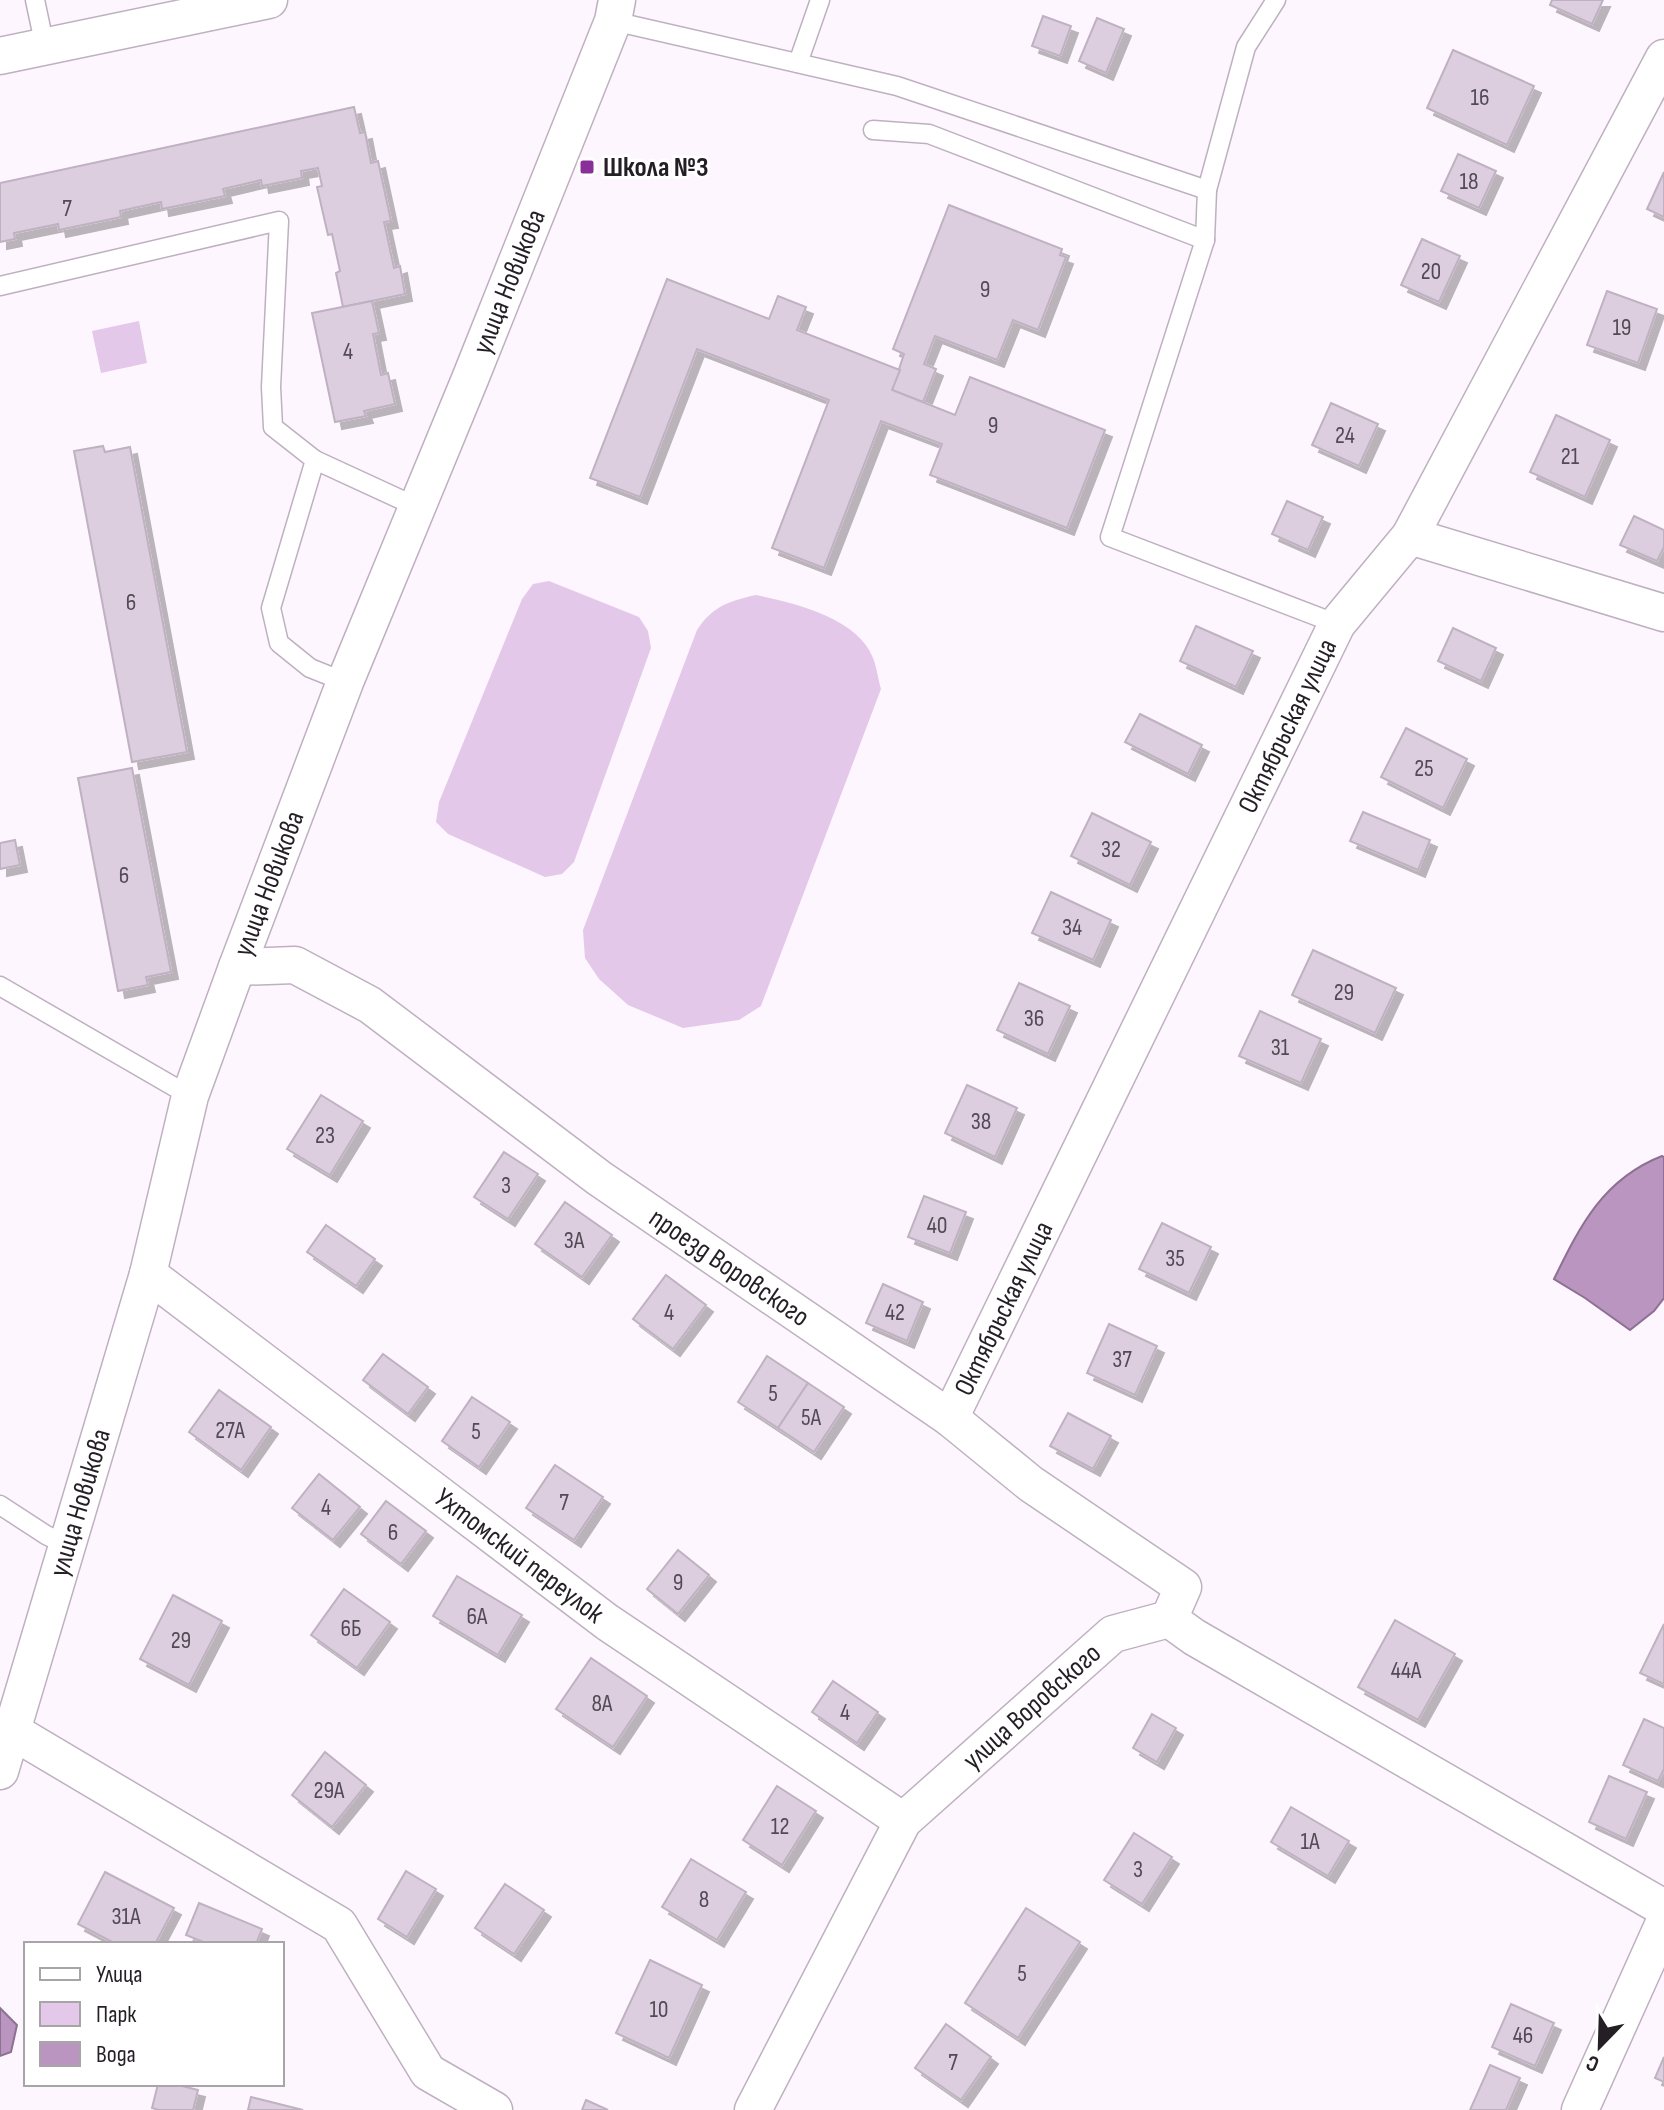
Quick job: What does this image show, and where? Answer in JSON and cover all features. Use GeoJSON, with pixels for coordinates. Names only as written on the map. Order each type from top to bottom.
{"type":"FeatureCollection","features":[{"type":"Feature","properties":{"kind":"street"},"geometry":{"type":"LineString","coordinates":[[0,56],[269,0]]}},
{"type":"Feature","properties":{"kind":"street","name":"улица Новикова"},"geometry":{"type":"LineString","coordinates":[[0,1771],[148,1274],[190,1096],[345,682],[615,11]]}},
{"type":"Feature","properties":{"kind":"street","name":"Октябрьская улица"},"geometry":{"type":"LineString","coordinates":[[950,1418],[1337,624],[1410,536],[1664,58]]}},
{"type":"Feature","properties":{"kind":"street"},"geometry":{"type":"LineString","coordinates":[[1410,536],[1664,613]]}},
{"type":"Feature","properties":{"kind":"street","name":"проезд Воровского"},"geometry":{"type":"LineString","coordinates":[[237,967],[295,965],[370,1005],[599,1178],[950,1418],[1031,1484],[1183,1587],[1169,1619]]}},
{"type":"Feature","properties":{"kind":"street","name":"Ухтомский переулок"},"geometry":{"type":"LineString","coordinates":[[148,1274],[607,1622],[903,1821]]}},
{"type":"Feature","properties":{"kind":"street"},"geometry":{"type":"LineString","coordinates":[[1169,1619],[1194,1637],[1664,1908]]}},
{"type":"Feature","properties":{"kind":"street","name":"улица Воровского"},"geometry":{"type":"LineString","coordinates":[[753,2110],[903,1821],[1113,1634],[1169,1619]]}},
{"type":"Feature","properties":{"kind":"street"},"geometry":{"type":"LineString","coordinates":[[12,1731],[339,1925],[428,2072],[494,2110]]}},
{"type":"Feature","properties":{"kind":"street"},"geometry":{"type":"LineString","coordinates":[[1580,2110],[1664,1923]]}},
{"type":"Feature","properties":{"kind":"lane"},"geometry":{"type":"LineString","coordinates":[[35,0],[45,47]]}},
{"type":"Feature","properties":{"kind":"lane"},"geometry":{"type":"LineString","coordinates":[[798,63],[820,0]]}},
{"type":"Feature","properties":{"kind":"lane"},"geometry":{"type":"LineString","coordinates":[[1276,0],[1246,47],[1207,190],[1205,240],[1110,537],[1337,624]]}},
{"type":"Feature","properties":{"kind":"lane"},"geometry":{"type":"LineString","coordinates":[[615,11],[798,63],[897,86],[1207,190]]}},
{"type":"Feature","properties":{"kind":"lane"},"geometry":{"type":"LineString","coordinates":[[873,130],[929,134],[1205,240]]}},
{"type":"Feature","properties":{"kind":"lane"},"geometry":{"type":"LineString","coordinates":[[0,286],[279,221],[271,387],[273,427],[315,460],[417,507]]}},
{"type":"Feature","properties":{"kind":"lane"},"geometry":{"type":"LineString","coordinates":[[315,460],[271,608],[279,643],[310,668],[345,682]]}},
{"type":"Feature","properties":{"kind":"lane"},"geometry":{"type":"LineString","coordinates":[[0,986],[190,1096]]}},
{"type":"Feature","properties":{"kind":"lane"},"geometry":{"type":"LineString","coordinates":[[0,1505],[67,1545]]}},
{"type":"Feature","properties":{"kind":"green space"},"geometry":{"type":"Polygon","coordinates":[[[139,321],[147,363],[101,373],[92,331],[139,321]]]}},
{"type":"Feature","properties":{"kind":"green space"},"geometry":{"type":"Polygon","coordinates":[[[549,581],[639,617],[648,631],[651,648],[574,862],[562,874],[545,877],[448,834],[436,822],[439,802],[522,599],[533,584],[549,581]]]}},
{"type":"Feature","properties":{"kind":"green space"},"geometry":{"type":"Polygon","coordinates":[[[756,595],[823,614],[854,632],[873,658],[881,689],[761,1006],[739,1020],[683,1028],[628,1005],[599,979],[585,958],[583,930],[697,630],[709,615],[722,606],[756,595]]]}},
{"type":"Feature","properties":{"kind":"water"},"geometry":{"type":"Polygon","coordinates":[[[1662,1156],[1664,1298],[1654,1311],[1630,1330],[1554,1279],[1584,1223],[1609,1191],[1624,1177],[1662,1156]]]}},
{"type":"Feature","properties":{"kind":"water"},"geometry":{"type":"Polygon","coordinates":[[[0,2008],[17,2025],[11,2052],[0,2056],[0,2008]]]}},
{"type":"Feature","properties":{"kind":"building"},"geometry":{"type":"Polygon","coordinates":[[[1552,0],[1603,0],[1592,24],[1550,5],[1552,0]]]}},
{"type":"Feature","properties":{"kind":"building"},"geometry":{"type":"Polygon","coordinates":[[[1043,16],[1071,26],[1060,56],[1032,46],[1043,16]]]}},
{"type":"Feature","properties":{"kind":"building"},"geometry":{"type":"Polygon","coordinates":[[[1097,18],[1124,29],[1106,73],[1079,61],[1097,18]]]}},
{"type":"Feature","properties":{"kind":"building"},"geometry":{"type":"Polygon","coordinates":[[[1453,50],[1534,86],[1507,145],[1427,108],[1453,50]]]}},
{"type":"Feature","properties":{"kind":"building"},"geometry":{"type":"Polygon","coordinates":[[[354,107],[360,133],[365,132],[371,163],[378,161],[391,221],[384,222],[394,268],[400,266],[405,294],[343,307],[332,234],[328,235],[317,187],[322,186],[318,168],[301,171],[302,178],[262,186],[261,180],[223,189],[225,196],[162,209],[161,202],[120,211],[121,217],[59,230],[58,224],[14,233],[15,239],[0,242],[0,183],[354,107]]]}},
{"type":"Feature","properties":{"kind":"building"},"geometry":{"type":"Polygon","coordinates":[[[1458,154],[1496,171],[1479,208],[1441,191],[1458,154]]]}},
{"type":"Feature","properties":{"kind":"building"},"geometry":{"type":"Polygon","coordinates":[[[1664,172],[1664,217],[1647,209],[1664,172]]]}},
{"type":"Feature","properties":{"kind":"building"},"geometry":{"type":"Polygon","coordinates":[[[949,205],[1062,249],[1060,255],[1066,257],[1038,330],[1013,320],[997,360],[935,336],[924,364],[936,369],[923,402],[892,390],[904,354],[893,349],[949,205]]]}},
{"type":"Feature","properties":{"kind":"building"},"geometry":{"type":"Polygon","coordinates":[[[1422,239],[1460,256],[1439,302],[1401,285],[1422,239]]]}},
{"type":"Feature","properties":{"kind":"building"},"geometry":{"type":"Polygon","coordinates":[[[667,279],[769,319],[778,296],[806,307],[797,330],[900,370],[892,390],[955,415],[970,377],[1105,430],[1067,528],[930,475],[942,444],[881,421],[824,568],[772,548],[829,400],[697,349],[640,497],[590,478],[667,279]]]}},
{"type":"Feature","properties":{"kind":"building"},"geometry":{"type":"Polygon","coordinates":[[[1607,291],[1657,309],[1638,363],[1587,345],[1607,291]]]}},
{"type":"Feature","properties":{"kind":"building"},"geometry":{"type":"Polygon","coordinates":[[[372,301],[379,333],[373,334],[381,375],[388,373],[395,404],[364,411],[366,416],[335,422],[312,313],[372,301]]]}},
{"type":"Feature","properties":{"kind":"building"},"geometry":{"type":"Polygon","coordinates":[[[1331,403],[1378,424],[1359,466],[1312,445],[1331,403]]]}},
{"type":"Feature","properties":{"kind":"building"},"geometry":{"type":"Polygon","coordinates":[[[1556,415],[1610,440],[1585,497],[1530,472],[1556,415]]]}},
{"type":"Feature","properties":{"kind":"building"},"geometry":{"type":"Polygon","coordinates":[[[103,446],[105,452],[130,447],[187,752],[132,762],[74,451],[103,446]]]}},
{"type":"Feature","properties":{"kind":"building"},"geometry":{"type":"Polygon","coordinates":[[[1287,501],[1323,517],[1308,550],[1272,534],[1287,501]]]}},
{"type":"Feature","properties":{"kind":"building"},"geometry":{"type":"Polygon","coordinates":[[[1634,516],[1664,530],[1664,547],[1657,561],[1620,545],[1634,516]]]}},
{"type":"Feature","properties":{"kind":"building"},"geometry":{"type":"Polygon","coordinates":[[[1196,626],[1253,651],[1236,687],[1180,661],[1196,626]]]}},
{"type":"Feature","properties":{"kind":"building"},"geometry":{"type":"Polygon","coordinates":[[[1453,628],[1496,648],[1481,681],[1438,661],[1453,628]]]}},
{"type":"Feature","properties":{"kind":"building"},"geometry":{"type":"Polygon","coordinates":[[[1140,714],[1202,745],[1188,774],[1125,742],[1140,714]]]}},
{"type":"Feature","properties":{"kind":"building"},"geometry":{"type":"Polygon","coordinates":[[[1406,728],[1467,759],[1443,808],[1381,777],[1406,728]]]}},
{"type":"Feature","properties":{"kind":"building"},"geometry":{"type":"Polygon","coordinates":[[[132,768],[171,972],[146,977],[148,985],[118,991],[78,778],[132,768]]]}},
{"type":"Feature","properties":{"kind":"building"},"geometry":{"type":"Polygon","coordinates":[[[1363,812],[1430,840],[1418,870],[1350,841],[1363,812]]]}},
{"type":"Feature","properties":{"kind":"building"},"geometry":{"type":"Polygon","coordinates":[[[1092,813],[1151,842],[1130,885],[1071,856],[1092,813]]]}},
{"type":"Feature","properties":{"kind":"building"},"geometry":{"type":"Polygon","coordinates":[[[15,840],[20,865],[0,869],[0,843],[15,840]]]}},
{"type":"Feature","properties":{"kind":"building"},"geometry":{"type":"Polygon","coordinates":[[[1051,892],[1111,920],[1093,960],[1032,933],[1051,892]]]}},
{"type":"Feature","properties":{"kind":"building"},"geometry":{"type":"Polygon","coordinates":[[[1313,950],[1396,988],[1375,1033],[1292,995],[1313,950]]]}},
{"type":"Feature","properties":{"kind":"building"},"geometry":{"type":"Polygon","coordinates":[[[1019,983],[1070,1006],[1048,1054],[997,1030],[1019,983]]]}},
{"type":"Feature","properties":{"kind":"building"},"geometry":{"type":"Polygon","coordinates":[[[1260,1011],[1321,1039],[1301,1083],[1239,1056],[1260,1011]]]}},
{"type":"Feature","properties":{"kind":"building"},"geometry":{"type":"Polygon","coordinates":[[[967,1085],[1017,1108],[995,1157],[945,1133],[967,1085]]]}},
{"type":"Feature","properties":{"kind":"building"},"geometry":{"type":"Polygon","coordinates":[[[321,1095],[363,1121],[330,1175],[287,1149],[321,1095]]]}},
{"type":"Feature","properties":{"kind":"building"},"geometry":{"type":"Polygon","coordinates":[[[504,1152],[538,1174],[508,1219],[474,1197],[504,1152]]]}},
{"type":"Feature","properties":{"kind":"building"},"geometry":{"type":"Polygon","coordinates":[[[924,1196],[966,1212],[950,1253],[908,1237],[924,1196]]]}},
{"type":"Feature","properties":{"kind":"building"},"geometry":{"type":"Polygon","coordinates":[[[565,1202],[612,1235],[582,1277],[535,1244],[565,1202]]]}},
{"type":"Feature","properties":{"kind":"building"},"geometry":{"type":"Polygon","coordinates":[[[1162,1223],[1211,1247],[1189,1293],[1139,1269],[1162,1223]]]}},
{"type":"Feature","properties":{"kind":"building"},"geometry":{"type":"Polygon","coordinates":[[[326,1225],[375,1259],[356,1286],[307,1252],[326,1225]]]}},
{"type":"Feature","properties":{"kind":"building"},"geometry":{"type":"Polygon","coordinates":[[[666,1275],[706,1305],[673,1349],[633,1319],[666,1275]]]}},
{"type":"Feature","properties":{"kind":"building"},"geometry":{"type":"Polygon","coordinates":[[[883,1284],[923,1302],[907,1341],[866,1323],[883,1284]]]}},
{"type":"Feature","properties":{"kind":"building"},"geometry":{"type":"Polygon","coordinates":[[[1109,1324],[1157,1346],[1135,1395],[1087,1373],[1109,1324]]]}},
{"type":"Feature","properties":{"kind":"building"},"geometry":{"type":"Polygon","coordinates":[[[383,1354],[428,1387],[408,1414],[363,1380],[383,1354]]]}},
{"type":"Feature","properties":{"kind":"building"},"geometry":{"type":"Polygon","coordinates":[[[767,1356],[808,1383],[778,1428],[738,1402],[767,1356]]]}},
{"type":"Feature","properties":{"kind":"building"},"geometry":{"type":"Polygon","coordinates":[[[808,1383],[844,1407],[814,1452],[778,1428],[808,1383]]]}},
{"type":"Feature","properties":{"kind":"building"},"geometry":{"type":"Polygon","coordinates":[[[219,1390],[271,1427],[241,1470],[189,1432],[219,1390]]]}},
{"type":"Feature","properties":{"kind":"building"},"geometry":{"type":"Polygon","coordinates":[[[472,1397],[510,1422],[479,1467],[442,1441],[472,1397]]]}},
{"type":"Feature","properties":{"kind":"building"},"geometry":{"type":"Polygon","coordinates":[[[1068,1413],[1111,1436],[1093,1469],[1050,1446],[1068,1413]]]}},
{"type":"Feature","properties":{"kind":"building"},"geometry":{"type":"Polygon","coordinates":[[[555,1465],[603,1497],[574,1540],[526,1508],[555,1465]]]}},
{"type":"Feature","properties":{"kind":"building"},"geometry":{"type":"Polygon","coordinates":[[[319,1474],[360,1507],[333,1540],[292,1508],[319,1474]]]}},
{"type":"Feature","properties":{"kind":"building"},"geometry":{"type":"Polygon","coordinates":[[[386,1501],[426,1531],[401,1564],[361,1534],[386,1501]]]}},
{"type":"Feature","properties":{"kind":"building"},"geometry":{"type":"Polygon","coordinates":[[[678,1550],[709,1575],[678,1614],[647,1589],[678,1550]]]}},
{"type":"Feature","properties":{"kind":"building"},"geometry":{"type":"Polygon","coordinates":[[[457,1576],[522,1615],[498,1655],[433,1616],[457,1576]]]}},
{"type":"Feature","properties":{"kind":"building"},"geometry":{"type":"Polygon","coordinates":[[[344,1589],[390,1622],[357,1668],[311,1635],[344,1589]]]}},
{"type":"Feature","properties":{"kind":"building"},"geometry":{"type":"Polygon","coordinates":[[[173,1595],[222,1621],[189,1685],[140,1659],[173,1595]]]}},
{"type":"Feature","properties":{"kind":"building"},"geometry":{"type":"Polygon","coordinates":[[[1395,1620],[1455,1654],[1418,1720],[1358,1687],[1395,1620]]]}},
{"type":"Feature","properties":{"kind":"building"},"geometry":{"type":"Polygon","coordinates":[[[1664,1624],[1664,1684],[1640,1673],[1664,1624]]]}},
{"type":"Feature","properties":{"kind":"building"},"geometry":{"type":"Polygon","coordinates":[[[591,1658],[647,1696],[613,1747],[556,1709],[591,1658]]]}},
{"type":"Feature","properties":{"kind":"building"},"geometry":{"type":"Polygon","coordinates":[[[833,1681],[878,1712],[857,1743],[812,1712],[833,1681]]]}},
{"type":"Feature","properties":{"kind":"building"},"geometry":{"type":"Polygon","coordinates":[[[1152,1714],[1176,1728],[1157,1762],[1133,1748],[1152,1714]]]}},
{"type":"Feature","properties":{"kind":"building"},"geometry":{"type":"Polygon","coordinates":[[[1644,1719],[1664,1728],[1664,1769],[1658,1781],[1623,1765],[1644,1719]]]}},
{"type":"Feature","properties":{"kind":"building"},"geometry":{"type":"Polygon","coordinates":[[[325,1752],[366,1785],[332,1827],[292,1795],[325,1752]]]}},
{"type":"Feature","properties":{"kind":"building"},"geometry":{"type":"Polygon","coordinates":[[[1609,1776],[1647,1792],[1626,1839],[1589,1822],[1609,1776]]]}},
{"type":"Feature","properties":{"kind":"building"},"geometry":{"type":"Polygon","coordinates":[[[777,1786],[816,1811],[782,1865],[743,1840],[777,1786]]]}},
{"type":"Feature","properties":{"kind":"building"},"geometry":{"type":"Polygon","coordinates":[[[1291,1807],[1349,1841],[1328,1876],[1271,1842],[1291,1807]]]}},
{"type":"Feature","properties":{"kind":"building"},"geometry":{"type":"Polygon","coordinates":[[[1134,1833],[1172,1857],[1142,1904],[1104,1880],[1134,1833]]]}},
{"type":"Feature","properties":{"kind":"building"},"geometry":{"type":"Polygon","coordinates":[[[691,1859],[746,1892],[717,1940],[662,1907],[691,1859]]]}},
{"type":"Feature","properties":{"kind":"building"},"geometry":{"type":"Polygon","coordinates":[[[406,1871],[436,1889],[407,1937],[378,1919],[406,1871]]]}},
{"type":"Feature","properties":{"kind":"building"},"geometry":{"type":"Polygon","coordinates":[[[105,1872],[174,1908],[156,1942],[112,1942],[78,1924],[105,1872]]]}},
{"type":"Feature","properties":{"kind":"building"},"geometry":{"type":"Polygon","coordinates":[[[505,1884],[544,1910],[514,1954],[475,1928],[505,1884]]]}},
{"type":"Feature","properties":{"kind":"building"},"geometry":{"type":"Polygon","coordinates":[[[199,1903],[262,1929],[257,1942],[203,1942],[186,1935],[199,1903]]]}},
{"type":"Feature","properties":{"kind":"building"},"geometry":{"type":"Polygon","coordinates":[[[1026,1908],[1080,1942],[1018,2038],[965,2003],[1026,1908]]]}},
{"type":"Feature","properties":{"kind":"building"},"geometry":{"type":"Polygon","coordinates":[[[650,1960],[702,1985],[669,2058],[616,2033],[650,1960]]]}},
{"type":"Feature","properties":{"kind":"building"},"geometry":{"type":"Polygon","coordinates":[[[1511,2004],[1554,2023],[1535,2066],[1492,2047],[1511,2004]]]}},
{"type":"Feature","properties":{"kind":"building"},"geometry":{"type":"Polygon","coordinates":[[[946,2024],[991,2057],[961,2100],[915,2068],[946,2024]]]}},
{"type":"Feature","properties":{"kind":"building"},"geometry":{"type":"Polygon","coordinates":[[[1664,2057],[1664,2082],[1655,2078],[1664,2057]]]}},
{"type":"Feature","properties":{"kind":"building"},"geometry":{"type":"Polygon","coordinates":[[[1490,2065],[1520,2078],[1506,2110],[1470,2110],[1490,2065]]]}},
{"type":"Feature","properties":{"kind":"building"},"geometry":{"type":"Polygon","coordinates":[[[158,2086],[182,2086],[198,2090],[193,2110],[152,2108],[158,2086]]]}},
{"type":"Feature","properties":{"kind":"building"},"geometry":{"type":"Polygon","coordinates":[[[251,2097],[303,2110],[248,2110],[251,2097]]]}},
{"type":"Feature","properties":{"kind":"building"},"geometry":{"type":"Polygon","coordinates":[[[586,2100],[608,2110],[582,2110],[586,2100]]]}},
{"type":"Feature","properties":{"kind":"place","name":"Школа №3"},"geometry":{"type":"Point","coordinates":[587,167]}}]}
